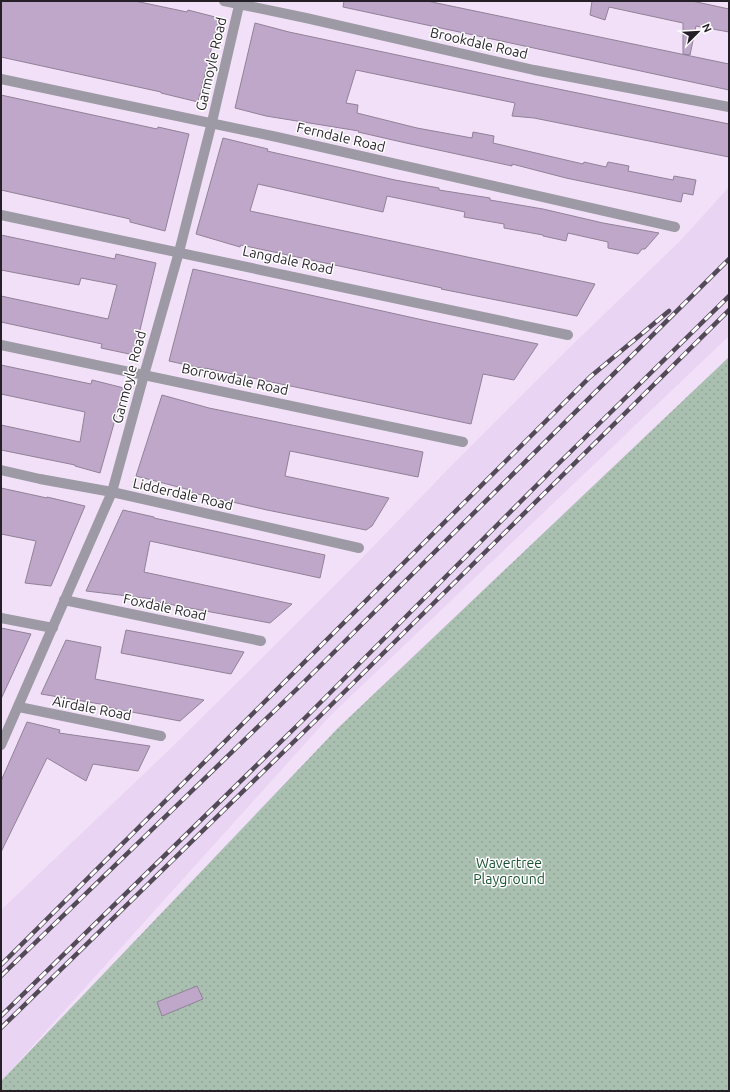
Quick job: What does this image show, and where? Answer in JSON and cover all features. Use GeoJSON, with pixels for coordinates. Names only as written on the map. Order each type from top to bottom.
{"type":"FeatureCollection","features":[{"type":"Feature","properties":{"kind":"street","name":"Brookdale Road"},"geometry":{"type":"LineString","coordinates":[[224,1],[240,2],[534,70],[729,107]]}},
{"type":"Feature","properties":{"kind":"street","name":"Garmoyle Road"},"geometry":{"type":"LineString","coordinates":[[1,745],[19,707],[112,492],[179,252],[212,122],[240,2]]}},
{"type":"Feature","properties":{"kind":"street","name":"Ferndale Road"},"geometry":{"type":"LineString","coordinates":[[1,79],[212,122],[675,227]]}},
{"type":"Feature","properties":{"kind":"street","name":"Langdale Road"},"geometry":{"type":"LineString","coordinates":[[1,215],[568,335]]}},
{"type":"Feature","properties":{"kind":"street","name":"Borrowdale Road"},"geometry":{"type":"LineString","coordinates":[[1,345],[463,442]]}},
{"type":"Feature","properties":{"kind":"street","name":"Lidderdale Road"},"geometry":{"type":"LineString","coordinates":[[1,470],[40,479],[112,492],[359,548]]}},
{"type":"Feature","properties":{"kind":"street","name":"Foxdale Road"},"geometry":{"type":"LineString","coordinates":[[64,600],[261,641]]}},
{"type":"Feature","properties":{"kind":"street"},"geometry":{"type":"LineString","coordinates":[[1,618],[53,628]]}},
{"type":"Feature","properties":{"kind":"street","name":"Airdale Road"},"geometry":{"type":"LineString","coordinates":[[19,707],[161,736]]}},
{"type":"Feature","properties":{"kind":"shaded area"},"geometry":{"type":"Polygon","coordinates":[[[729,187],[729,336],[330,716],[1,1081],[1,910],[170,749],[262,658],[567,350],[680,241],[729,187]]]}},
{"type":"Feature","properties":{"kind":"green space","name":"Wavertree Playground"},"geometry":{"type":"Polygon","coordinates":[[[729,357],[729,1091],[1,1091],[1,1081],[338,728],[729,357]]]}},
{"type":"Feature","properties":{"kind":"building"},"geometry":{"type":"Polygon","coordinates":[[[1,1],[135,1],[187,12],[188,10],[219,18],[198,102],[161,92],[1,57],[1,1]]]}},
{"type":"Feature","properties":{"kind":"building"},"geometry":{"type":"Polygon","coordinates":[[[344,1],[427,1],[729,64],[729,90],[343,7],[344,1]]]}},
{"type":"Feature","properties":{"kind":"building"},"geometry":{"type":"Polygon","coordinates":[[[592,1],[692,1],[729,9],[729,32],[696,26],[690,55],[683,54],[683,23],[609,7],[605,20],[590,15],[592,1]]]}},
{"type":"Feature","properties":{"kind":"building"},"geometry":{"type":"Polygon","coordinates":[[[255,23],[289,32],[729,124],[729,157],[534,118],[512,116],[515,103],[356,70],[346,103],[358,105],[357,113],[417,128],[472,138],[473,132],[494,136],[493,143],[583,164],[584,162],[606,167],[608,162],[629,166],[628,171],[673,180],[674,176],[696,180],[693,195],[683,193],[681,202],[566,178],[512,164],[512,166],[406,143],[358,132],[359,131],[266,116],[235,108],[255,23]]]}},
{"type":"Feature","properties":{"kind":"building"},"geometry":{"type":"Polygon","coordinates":[[[1,95],[157,129],[158,127],[189,134],[165,231],[130,222],[130,219],[1,190],[1,95]]]}},
{"type":"Feature","properties":{"kind":"building"},"geometry":{"type":"Polygon","coordinates":[[[223,138],[268,149],[267,151],[395,180],[439,188],[439,190],[490,198],[490,200],[543,209],[603,223],[659,233],[645,249],[642,249],[638,254],[608,248],[608,242],[568,233],[566,241],[504,228],[504,224],[464,217],[465,212],[387,196],[383,212],[258,184],[250,211],[595,284],[577,316],[441,289],[442,288],[241,245],[240,247],[196,234],[223,138]]]}},
{"type":"Feature","properties":{"kind":"building"},"geometry":{"type":"Polygon","coordinates":[[[1,235],[115,259],[116,254],[156,263],[134,355],[101,348],[102,344],[1,322],[1,296],[108,319],[117,285],[81,278],[79,285],[1,270],[1,235]]]}},
{"type":"Feature","properties":{"kind":"building"},"geometry":{"type":"Polygon","coordinates":[[[193,269],[538,344],[514,380],[483,374],[471,424],[205,369],[169,361],[193,269]]]}},
{"type":"Feature","properties":{"kind":"building"},"geometry":{"type":"Polygon","coordinates":[[[1,365],[91,384],[92,380],[124,388],[100,473],[75,465],[1,450],[1,425],[80,442],[85,412],[1,394],[1,365]]]}},
{"type":"Feature","properties":{"kind":"building"},"geometry":{"type":"Polygon","coordinates":[[[162,395],[209,408],[423,452],[418,477],[290,451],[285,476],[389,498],[372,526],[366,530],[267,510],[189,492],[190,490],[136,476],[162,395]]]}},
{"type":"Feature","properties":{"kind":"building"},"geometry":{"type":"Polygon","coordinates":[[[1,488],[85,506],[51,586],[25,583],[36,541],[1,534],[1,488]]]}},
{"type":"Feature","properties":{"kind":"building"},"geometry":{"type":"Polygon","coordinates":[[[123,510],[325,555],[320,578],[150,541],[144,572],[292,604],[270,623],[152,601],[153,599],[86,591],[123,510]]]}},
{"type":"Feature","properties":{"kind":"building"},"geometry":{"type":"Polygon","coordinates":[[[1,628],[31,634],[1,699],[1,628]]]}},
{"type":"Feature","properties":{"kind":"building"},"geometry":{"type":"Polygon","coordinates":[[[126,630],[244,652],[231,674],[121,653],[126,630]]]}},
{"type":"Feature","properties":{"kind":"building"},"geometry":{"type":"Polygon","coordinates":[[[66,640],[101,647],[95,679],[204,700],[180,721],[105,707],[106,705],[41,694],[66,640]]]}},
{"type":"Feature","properties":{"kind":"building"},"geometry":{"type":"Polygon","coordinates":[[[27,722],[60,730],[59,733],[150,746],[138,771],[93,764],[86,781],[47,758],[1,852],[1,781],[27,722]]]}},
{"type":"Feature","properties":{"kind":"building"},"geometry":{"type":"Polygon","coordinates":[[[197,986],[203,999],[162,1016],[157,1002],[197,986]]]}},
{"type":"Feature","properties":{"kind":"railway"},"geometry":{"type":"LineString","coordinates":[[1,976],[298,688],[729,259]]}},
{"type":"Feature","properties":{"kind":"railway"},"geometry":{"type":"LineString","coordinates":[[1,1016],[308,715],[556,466],[729,296]]}},
{"type":"Feature","properties":{"kind":"railway"},"geometry":{"type":"LineString","coordinates":[[1,1028],[314,722],[729,310]]}},
{"type":"Feature","properties":{"kind":"railway"},"geometry":{"type":"LineString","coordinates":[[1,965],[590,377],[669,311]]}}]}
